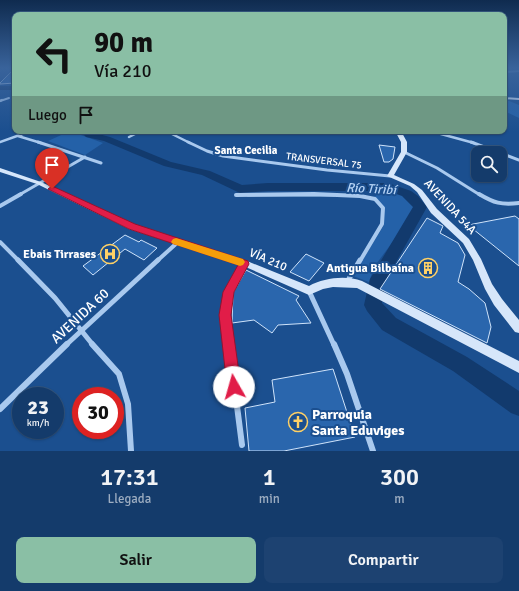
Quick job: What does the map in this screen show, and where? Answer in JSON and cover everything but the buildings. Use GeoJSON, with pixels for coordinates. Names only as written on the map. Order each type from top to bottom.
{"type":"FeatureCollection","features":[{"type":"Feature","properties":{"kind":"main road"},"geometry":{"type":"LineString","coordinates":[[507,98],[519,99]]}},
{"type":"Feature","properties":{"kind":"main road"},"geometry":{"type":"LineString","coordinates":[[390,176],[404,152],[404,142],[400,134]]}},
{"type":"Feature","properties":{"kind":"main road","name":"VÍA 210"},"geometry":{"type":"LineString","coordinates":[[0,170],[39,182],[132,227],[244,264],[309,291]]}},
{"type":"Feature","properties":{"kind":"main road","name":"AVENIDA 54A"},"geometry":{"type":"LineString","coordinates":[[390,176],[420,190],[434,211],[466,240],[488,286],[498,302],[519,328]]}},
{"type":"Feature","properties":{"kind":"main road"},"geometry":{"type":"LineString","coordinates":[[309,291],[331,282],[359,284],[519,366]]}},
{"type":"Feature","properties":{"kind":"street"},"geometry":{"type":"LineString","coordinates":[[0,101],[9,98]]}},
{"type":"Feature","properties":{"kind":"street"},"geometry":{"type":"LineString","coordinates":[[0,142],[23,134]]}},
{"type":"Feature","properties":{"kind":"street"},"geometry":{"type":"LineString","coordinates":[[129,138],[136,134]]}},
{"type":"Feature","properties":{"kind":"street","name":"TRANSVERSAL 75"},"geometry":{"type":"LineString","coordinates":[[172,134],[207,151],[223,156],[328,170],[390,176]]}},
{"type":"Feature","properties":{"kind":"street"},"geometry":{"type":"LineString","coordinates":[[444,134],[492,148],[519,160]]}},
{"type":"Feature","properties":{"kind":"street"},"geometry":{"type":"LineString","coordinates":[[18,136],[57,147],[101,163]]}},
{"type":"Feature","properties":{"kind":"street"},"geometry":{"type":"LineString","coordinates":[[404,152],[437,168],[490,201],[504,204],[519,203]]}},
{"type":"Feature","properties":{"kind":"street"},"geometry":{"type":"LineString","coordinates":[[0,206],[84,157]]}},
{"type":"Feature","properties":{"kind":"street"},"geometry":{"type":"LineString","coordinates":[[236,195],[314,194],[360,196],[375,199],[383,208],[382,224],[347,282]]}},
{"type":"Feature","properties":{"kind":"street"},"geometry":{"type":"LineString","coordinates":[[0,242],[55,298],[80,331],[119,374],[128,404],[132,441],[131,451]]}},
{"type":"Feature","properties":{"kind":"street","name":"AVENIDA 60"},"geometry":{"type":"LineString","coordinates":[[0,409],[80,331],[178,242]]}},
{"type":"Feature","properties":{"kind":"street"},"geometry":{"type":"LineString","coordinates":[[242,445],[225,315],[229,292],[244,264]]}},
{"type":"Feature","properties":{"kind":"street"},"geometry":{"type":"LineString","coordinates":[[309,291],[321,314],[347,374],[373,451]]}},
{"type":"Feature","properties":{"kind":"shaded area"},"geometry":{"type":"Polygon","coordinates":[[[507,100],[519,105],[519,118],[507,112],[507,100]]]}},
{"type":"Feature","properties":{"kind":"shaded area"},"geometry":{"type":"Polygon","coordinates":[[[63,134],[82,134],[81,135],[103,143],[85,155],[48,141],[63,134]]]}},
{"type":"Feature","properties":{"kind":"shaded area"},"geometry":{"type":"Polygon","coordinates":[[[386,189],[408,197],[417,209],[374,267],[369,282],[353,276],[384,225],[384,207],[374,197],[386,189]]]}},
{"type":"Feature","properties":{"kind":"waterway","name":"Río Tiribí"},"geometry":{"type":"LineString","coordinates":[[90,134],[89,135],[107,139],[168,164],[206,173],[240,189],[268,187],[388,187],[407,193],[420,207],[378,279],[373,305],[389,324],[460,364],[519,405]]}},
{"type":"Feature","properties":{"kind":"slow traffic"},"geometry":{"type":"LineString","coordinates":[[176,242],[240,262]]}},
{"type":"Feature","properties":{"kind":"place","name":"Ebais Tirrases"},"geometry":{"type":"Point","coordinates":[110,254]}},
{"type":"Feature","properties":{"kind":"place","name":"Antigua Bilbaína"},"geometry":{"type":"Point","coordinates":[428,268]}},
{"type":"Feature","properties":{"kind":"place","name":"Parroquia Santa Eduviges"},"geometry":{"type":"Point","coordinates":[298,422]}},
{"type":"Feature","properties":{"kind":"district","name":"Santa Cecilia"},"geometry":{"type":"Point","coordinates":[246,150]}},
{"type":"Feature","properties":{"kind":"route"},"geometry":{"type":"LineString","coordinates":[[52,189],[132,227],[244,264],[229,292],[225,315],[234,387]]}}]}
